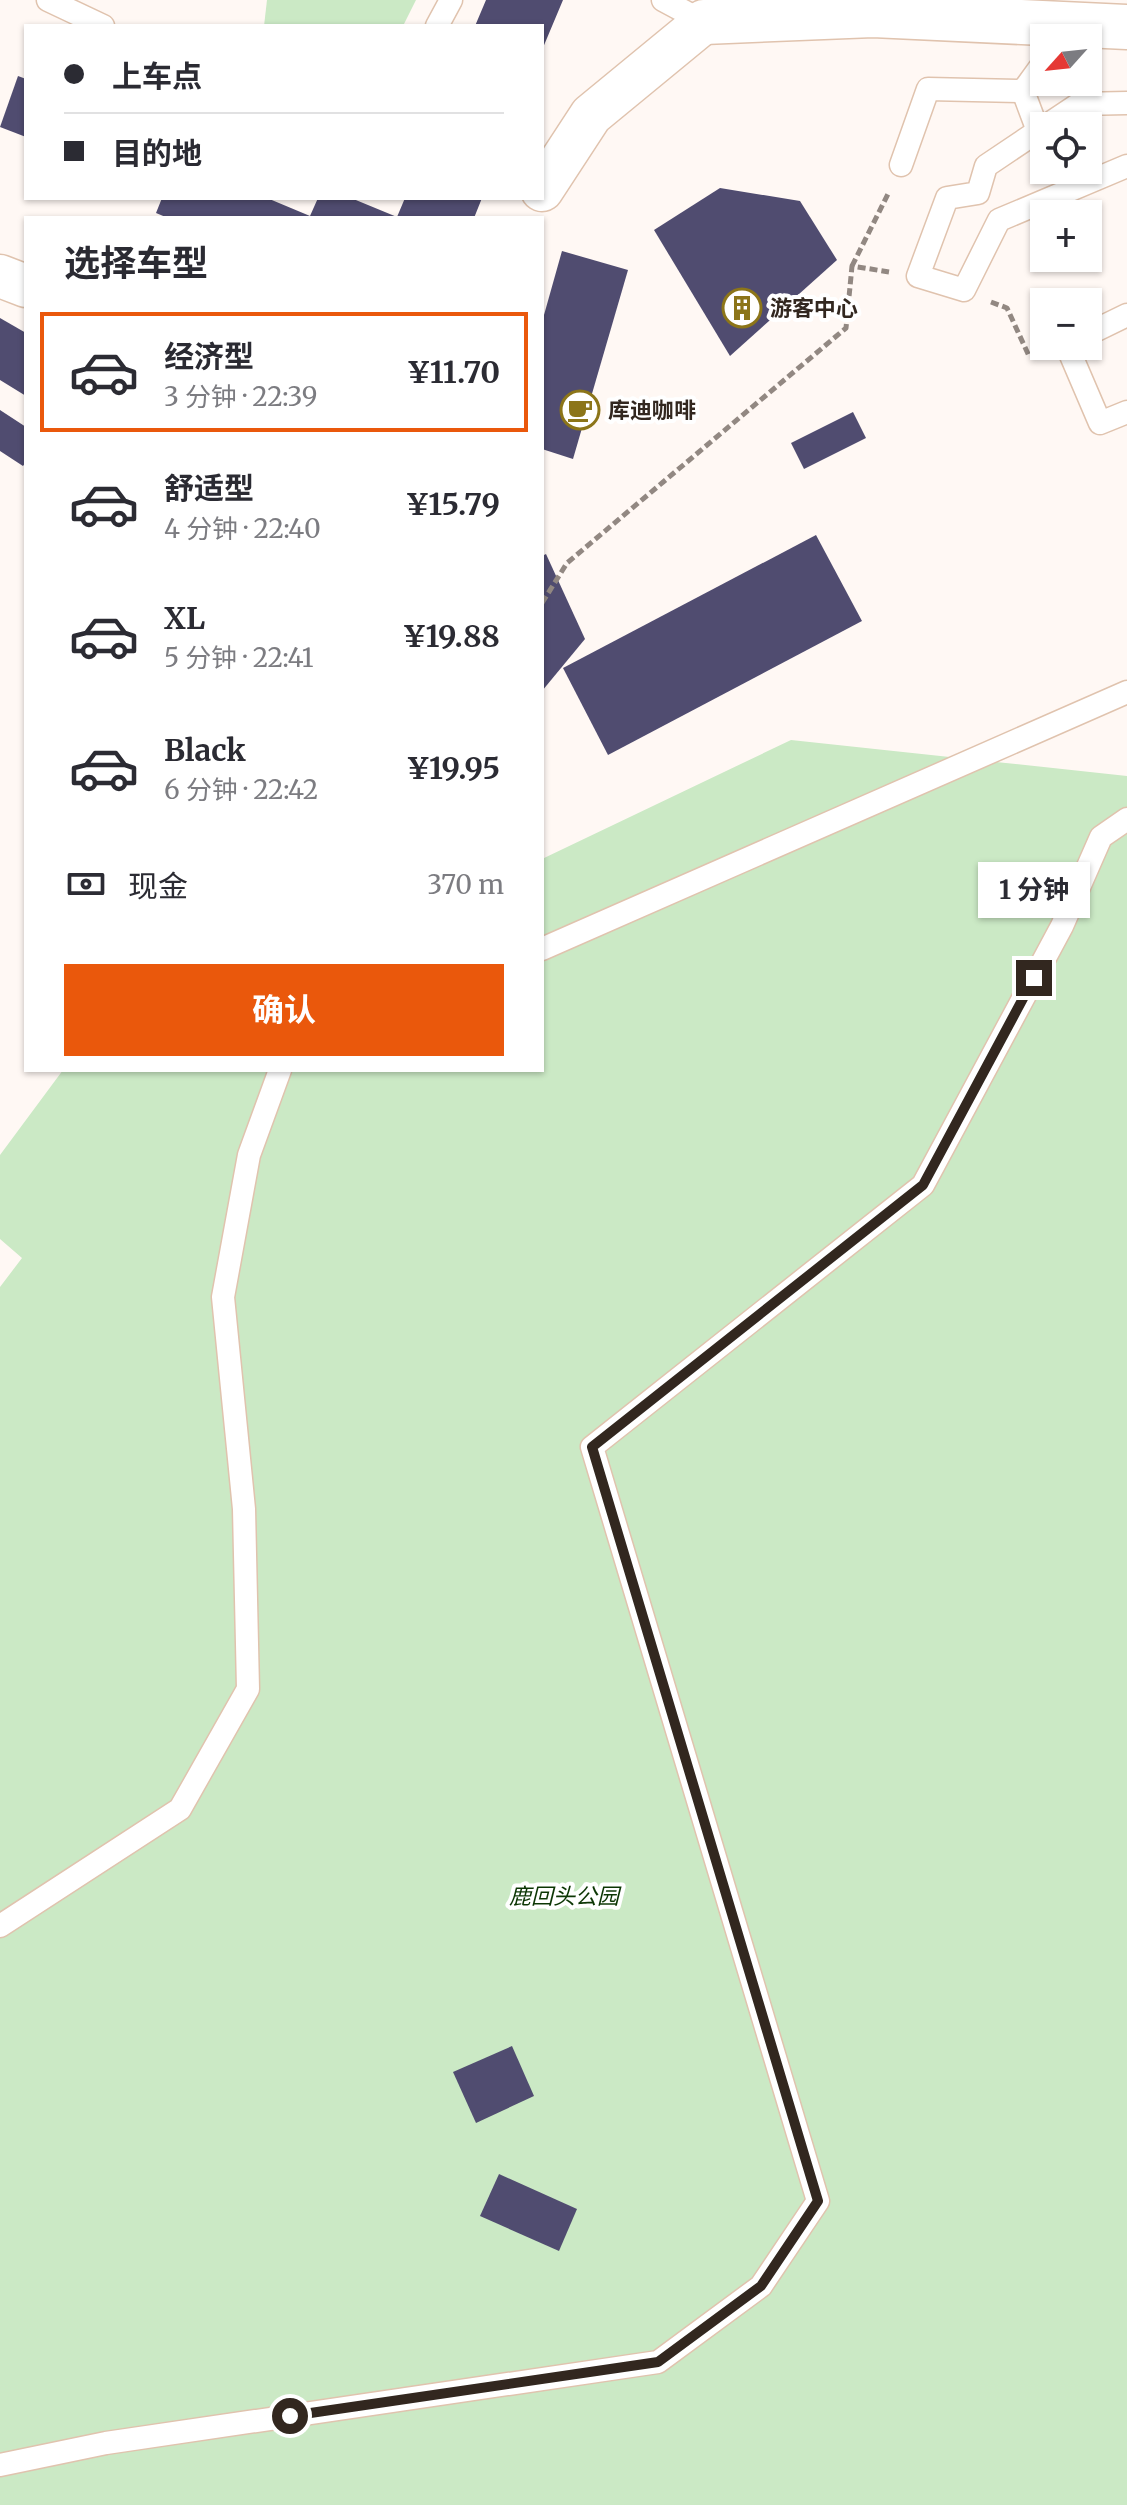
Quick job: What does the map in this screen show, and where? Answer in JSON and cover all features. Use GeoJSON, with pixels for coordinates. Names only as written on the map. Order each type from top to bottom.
{"type":"FeatureCollection","features":[{"type":"Feature","properties":{"kind":"street"},"geometry":{"type":"LineString","coordinates":[[544,187],[591,115],[704,22],[873,15],[914,8],[1030,26]]}},
{"type":"Feature","properties":{"kind":"street"},"geometry":{"type":"LineString","coordinates":[[1102,29],[1127,27]]}},
{"type":"Feature","properties":{"kind":"street"},"geometry":{"type":"LineString","coordinates":[[0,276],[24,285]]}},
{"type":"Feature","properties":{"kind":"lane"},"geometry":{"type":"LineString","coordinates":[[48,0],[99,24]]}},
{"type":"Feature","properties":{"kind":"lane"},"geometry":{"type":"LineString","coordinates":[[438,24],[451,0]]}},
{"type":"Feature","properties":{"kind":"lane"},"geometry":{"type":"LineString","coordinates":[[663,0],[704,22]]}},
{"type":"Feature","properties":{"kind":"lane"},"geometry":{"type":"LineString","coordinates":[[1023,91],[1030,81]]}},
{"type":"Feature","properties":{"kind":"lane"},"geometry":{"type":"LineString","coordinates":[[901,165],[928,89],[1023,91]]}},
{"type":"Feature","properties":{"kind":"lane"},"geometry":{"type":"LineString","coordinates":[[1023,91],[1034,112]]}},
{"type":"Feature","properties":{"kind":"lane"},"geometry":{"type":"LineString","coordinates":[[1067,112],[1079,104],[1127,103]]}},
{"type":"Feature","properties":{"kind":"lane"},"geometry":{"type":"LineString","coordinates":[[978,193],[986,166],[1030,137]]}},
{"type":"Feature","properties":{"kind":"lane"},"geometry":{"type":"LineString","coordinates":[[978,193],[947,198],[918,276],[964,290],[999,220],[1127,166]]}},
{"type":"Feature","properties":{"kind":"lane"},"geometry":{"type":"LineString","coordinates":[[978,193],[999,220]]}},
{"type":"Feature","properties":{"kind":"lane"},"geometry":{"type":"LineString","coordinates":[[1102,327],[1127,315]]}},
{"type":"Feature","properties":{"kind":"lane"},"geometry":{"type":"LineString","coordinates":[[1073,360],[1100,423],[1127,412]]}},
{"type":"Feature","properties":{"kind":"lane"},"geometry":{"type":"LineString","coordinates":[[544,948],[1127,692]]}},
{"type":"Feature","properties":{"kind":"lane"},"geometry":{"type":"LineString","coordinates":[[0,2465],[106,2443],[658,2362],[761,2286],[818,2201],[592,1447],[923,1185],[1062,926],[1101,837],[1127,819]]}},
{"type":"Feature","properties":{"kind":"lane"},"geometry":{"type":"LineString","coordinates":[[0,1926],[180,1809],[248,1689],[244,1509],[223,1297],[249,1155],[279,1072]]}},
{"type":"Feature","properties":{"kind":"path"},"geometry":{"type":"LineString","coordinates":[[544,600],[567,563],[846,328],[852,266],[883,206]]}},
{"type":"Feature","properties":{"kind":"path"},"geometry":{"type":"LineString","coordinates":[[852,266],[918,276]]}},
{"type":"Feature","properties":{"kind":"path"},"geometry":{"type":"LineString","coordinates":[[1007,308],[1029,356]]}},
{"type":"Feature","properties":{"kind":"green space"},"geometry":{"type":"Polygon","coordinates":[[[267,0],[416,0],[404,24],[264,24],[267,0]]]}},
{"type":"Feature","properties":{"kind":"green space","name":"鹿回头公园"},"geometry":{"type":"Polygon","coordinates":[[[791,740],[1127,776],[1127,2505],[0,2505],[0,1287],[22,1258],[0,1239],[0,1155],[62,1072],[544,1072],[544,858],[791,740]]]}},
{"type":"Feature","properties":{"kind":"building"},"geometry":{"type":"Polygon","coordinates":[[[486,0],[563,0],[544,45],[544,24],[476,24],[486,0]]]}},
{"type":"Feature","properties":{"kind":"building"},"geometry":{"type":"Polygon","coordinates":[[[18,76],[24,78],[24,136],[0,127],[18,76]]]}},
{"type":"Feature","properties":{"kind":"building","name":"游客中心"},"geometry":{"type":"Polygon","coordinates":[[[720,188],[800,201],[837,260],[730,356],[654,230],[720,188]]]}},
{"type":"Feature","properties":{"kind":"building"},"geometry":{"type":"Polygon","coordinates":[[[161,200],[272,200],[310,216],[163,216],[156,213],[161,200]]]}},
{"type":"Feature","properties":{"kind":"building"},"geometry":{"type":"Polygon","coordinates":[[[317,200],[356,200],[395,216],[310,216],[317,200]]]}},
{"type":"Feature","properties":{"kind":"building"},"geometry":{"type":"Polygon","coordinates":[[[404,200],[481,200],[475,216],[397,216],[404,200]]]}},
{"type":"Feature","properties":{"kind":"building"},"geometry":{"type":"Polygon","coordinates":[[[562,251],[628,270],[573,459],[544,450],[544,315],[562,251]]]}},
{"type":"Feature","properties":{"kind":"building"},"geometry":{"type":"Polygon","coordinates":[[[0,318],[24,332],[24,395],[0,380],[0,318]]]}},
{"type":"Feature","properties":{"kind":"building"},"geometry":{"type":"Polygon","coordinates":[[[0,410],[24,426],[24,465],[0,451],[0,410]]]}},
{"type":"Feature","properties":{"kind":"building"},"geometry":{"type":"Polygon","coordinates":[[[853,412],[866,438],[804,469],[791,443],[853,412]]]}},
{"type":"Feature","properties":{"kind":"building"},"geometry":{"type":"Polygon","coordinates":[[[816,535],[862,621],[608,755],[563,668],[816,535]]]}},
{"type":"Feature","properties":{"kind":"building"},"geometry":{"type":"Polygon","coordinates":[[[544,555],[585,639],[544,689],[544,555]]]}},
{"type":"Feature","properties":{"kind":"building"},"geometry":{"type":"Polygon","coordinates":[[[512,2046],[534,2096],[476,2123],[453,2072],[512,2046]]]}},
{"type":"Feature","properties":{"kind":"building"},"geometry":{"type":"Polygon","coordinates":[[[499,2174],[577,2209],[559,2251],[480,2216],[499,2174]]]}},
{"type":"Feature","properties":{"kind":"place","name":"游客中心"},"geometry":{"type":"Point","coordinates":[742,308]}},
{"type":"Feature","properties":{"kind":"place","name":"库迪咖啡"},"geometry":{"type":"Point","coordinates":[580,410]}},
{"type":"Feature","properties":{"kind":"route"},"geometry":{"type":"LineString","coordinates":[[290,2416],[658,2362],[761,2286],[818,2201],[592,1447],[923,1185],[1034,978]]}}]}
